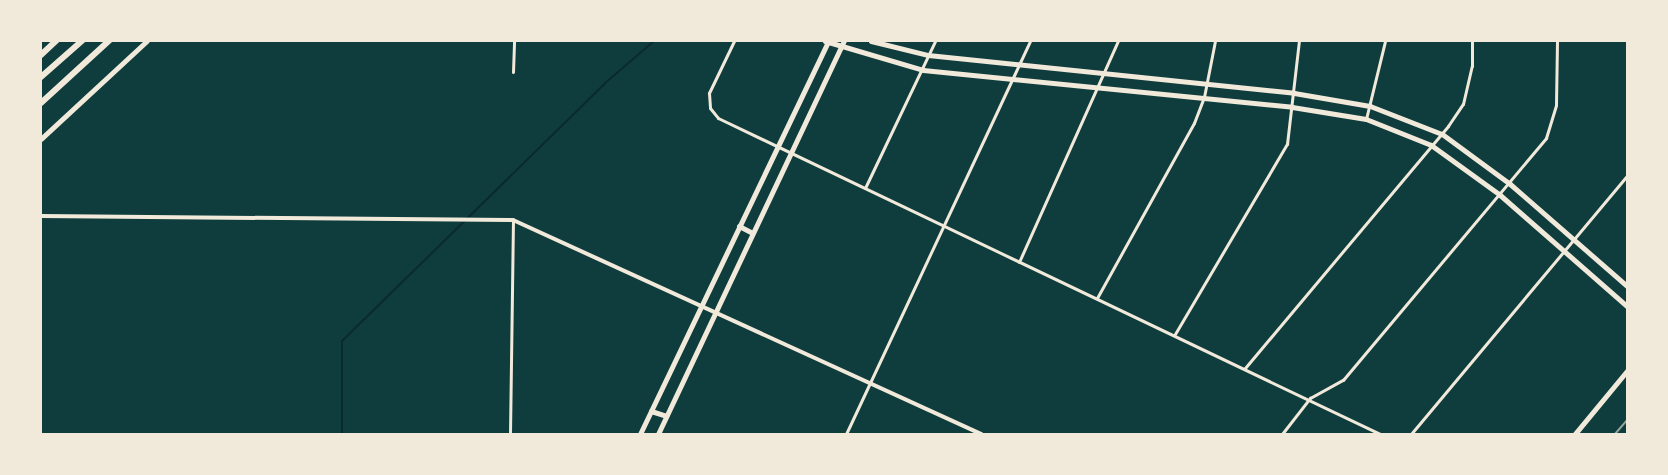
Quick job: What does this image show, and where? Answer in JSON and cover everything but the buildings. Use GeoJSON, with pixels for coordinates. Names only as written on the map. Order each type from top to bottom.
{"type":"FeatureCollection","features":[{"type":"Feature","properties":{"kind":"highway"},"geometry":{"type":"LineString","coordinates":[[41,55],[56,41]]}},
{"type":"Feature","properties":{"kind":"highway"},"geometry":{"type":"LineString","coordinates":[[41,77],[82,41]]}},
{"type":"Feature","properties":{"kind":"highway"},"geometry":{"type":"LineString","coordinates":[[41,103],[109,41]]}},
{"type":"Feature","properties":{"kind":"main road"},"geometry":{"type":"LineString","coordinates":[[41,139],[147,41]]}},
{"type":"Feature","properties":{"kind":"main road"},"geometry":{"type":"LineString","coordinates":[[658,434],[716,312],[751,232],[844,41]]}},
{"type":"Feature","properties":{"kind":"main road"},"geometry":{"type":"LineString","coordinates":[[871,41],[928,55],[1294,93],[1370,106],[1442,134],[1510,184],[1627,286]]}},
{"type":"Feature","properties":{"kind":"main road"},"geometry":{"type":"LineString","coordinates":[[640,434],[827,42],[922,70],[1292,106],[1366,119],[1431,146],[1500,195],[1564,253],[1627,306]]}},
{"type":"Feature","properties":{"kind":"main road"},"geometry":{"type":"LineString","coordinates":[[739,226],[751,232]]}},
{"type":"Feature","properties":{"kind":"main road"},"geometry":{"type":"LineString","coordinates":[[1575,434],[1627,371]]}},
{"type":"Feature","properties":{"kind":"main road"},"geometry":{"type":"LineString","coordinates":[[651,411],[666,416]]}},
{"type":"Feature","properties":{"kind":"street"},"geometry":{"type":"LineString","coordinates":[[514,41],[514,72]]}},
{"type":"Feature","properties":{"kind":"street"},"geometry":{"type":"LineString","coordinates":[[734,41],[709,93],[710,108],[718,118],[776,148],[865,188],[942,226],[1310,398],[1380,434]]}},
{"type":"Feature","properties":{"kind":"street"},"geometry":{"type":"LineString","coordinates":[[865,188],[935,41]]}},
{"type":"Feature","properties":{"kind":"street"},"geometry":{"type":"LineString","coordinates":[[846,434],[1030,41]]}},
{"type":"Feature","properties":{"kind":"street"},"geometry":{"type":"LineString","coordinates":[[1019,262],[1101,88],[1118,41]]}},
{"type":"Feature","properties":{"kind":"street"},"geometry":{"type":"LineString","coordinates":[[1097,298],[1204,97],[1215,41]]}},
{"type":"Feature","properties":{"kind":"street"},"geometry":{"type":"LineString","coordinates":[[1175,334],[1287,144],[1299,41]]}},
{"type":"Feature","properties":{"kind":"street"},"geometry":{"type":"LineString","coordinates":[[1366,119],[1385,41]]}},
{"type":"Feature","properties":{"kind":"street"},"geometry":{"type":"LineString","coordinates":[[1245,368],[1442,134],[1463,104],[1472,66],[1472,41]]}},
{"type":"Feature","properties":{"kind":"street"},"geometry":{"type":"LineString","coordinates":[[1282,434],[1310,398],[1343,380],[1510,184],[1546,138],[1554,120],[1557,41]]}},
{"type":"Feature","properties":{"kind":"street"},"geometry":{"type":"LineString","coordinates":[[1411,434],[1627,176]]}},
{"type":"Feature","properties":{"kind":"street"},"geometry":{"type":"LineString","coordinates":[[41,216],[478,217],[513,220],[982,434]]}},
{"type":"Feature","properties":{"kind":"street"},"geometry":{"type":"LineString","coordinates":[[510,434],[513,220]]}},
{"type":"Feature","properties":{"kind":"waterway"},"geometry":{"type":"LineString","coordinates":[[342,434],[342,341],[604,84],[654,41]]}},
{"type":"Feature","properties":{"kind":"railway"},"geometry":{"type":"LineString","coordinates":[[1615,434],[1627,420]]}}]}
